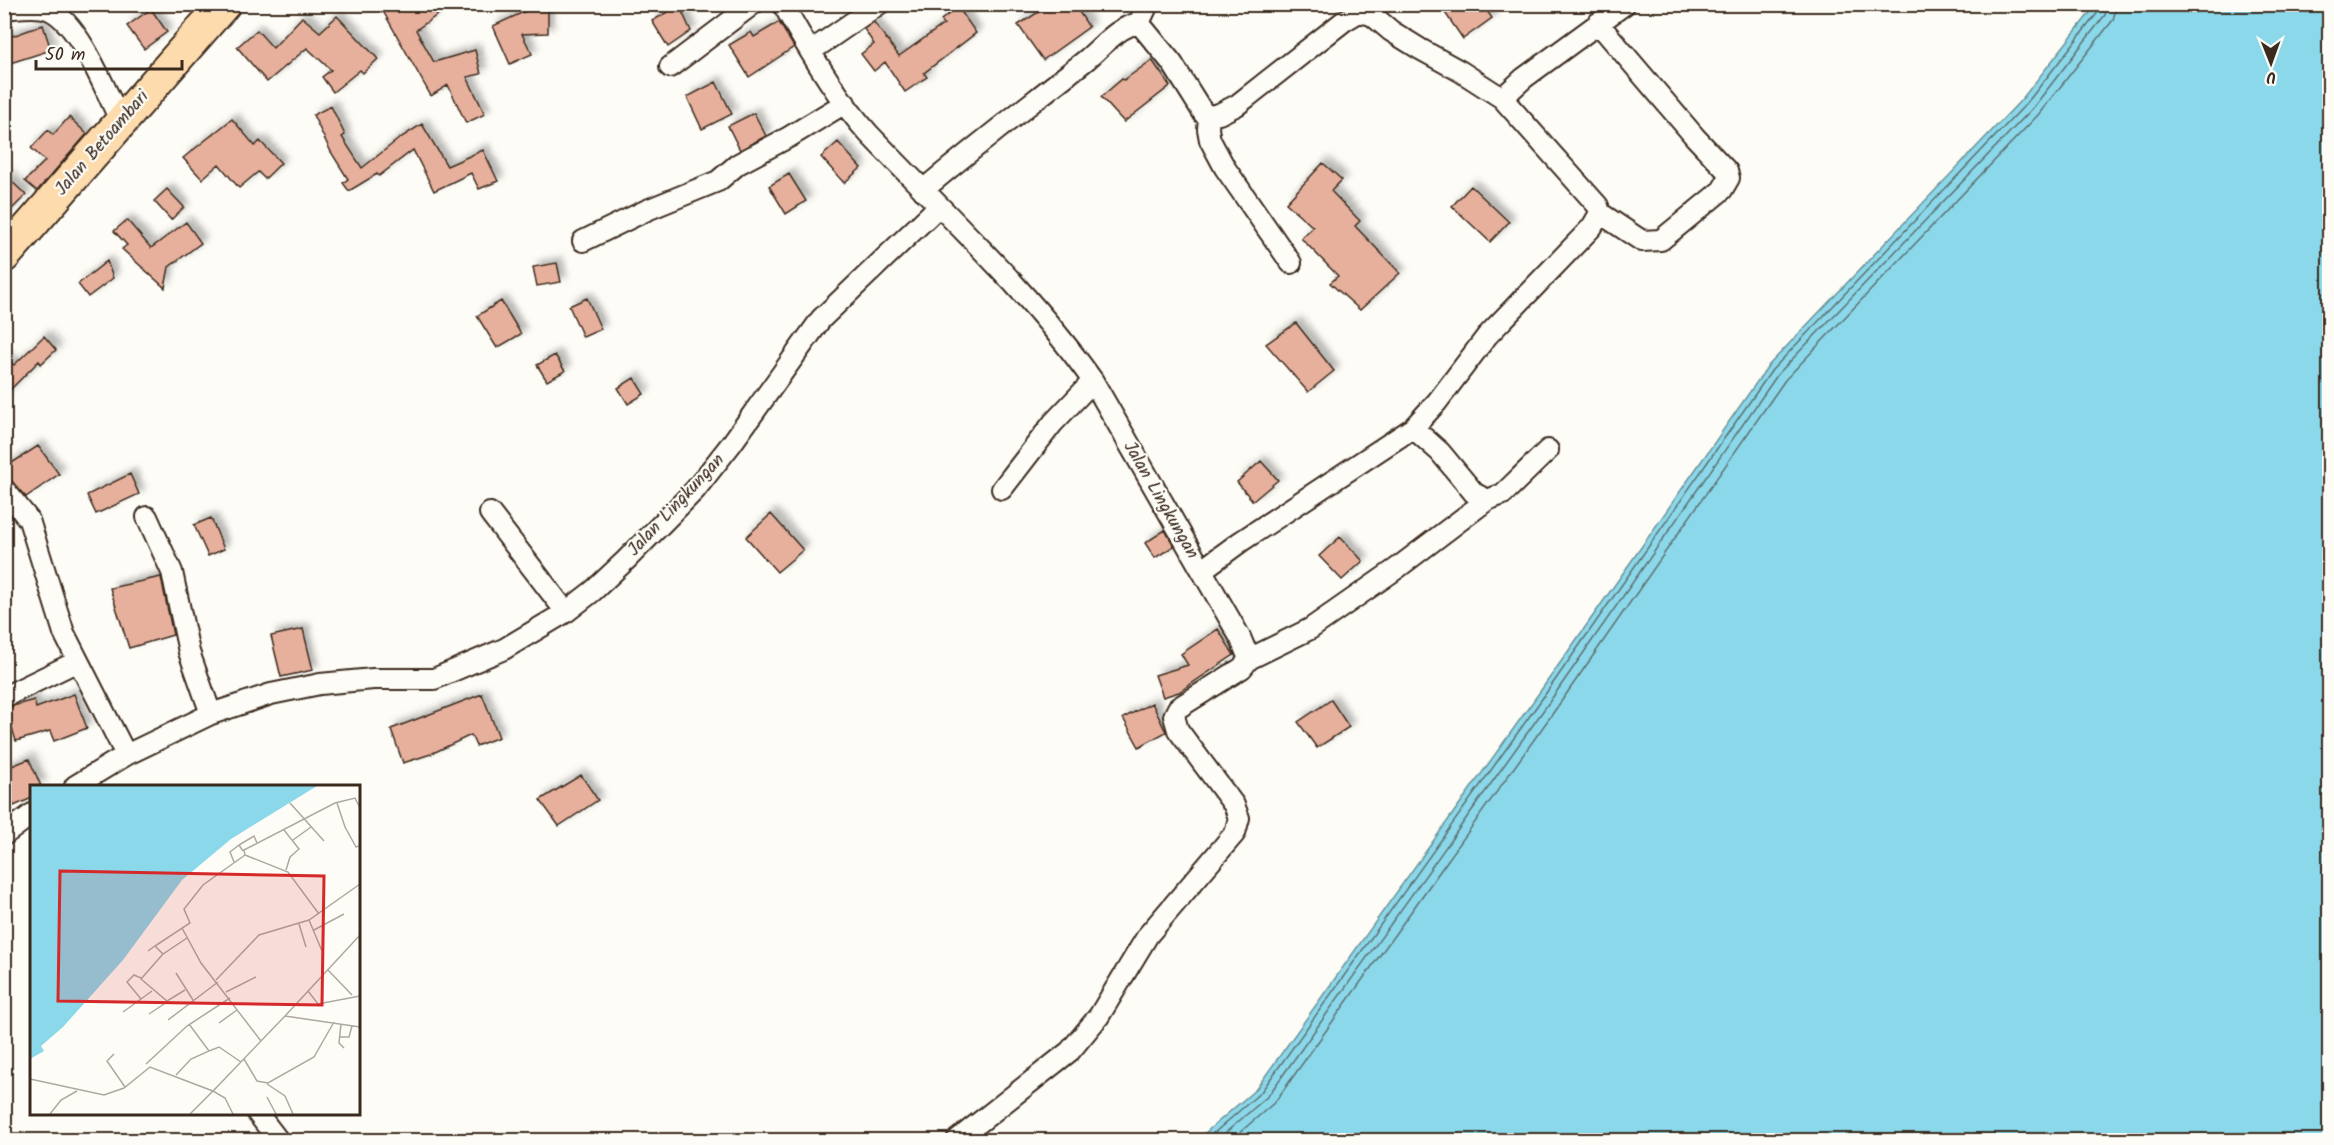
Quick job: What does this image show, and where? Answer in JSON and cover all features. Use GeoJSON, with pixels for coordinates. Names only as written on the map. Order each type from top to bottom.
{"type":"FeatureCollection","features":[{"type":"Feature","properties":{"kind":"main road","name":"Jalan Betoambari"},"geometry":{"type":"LineString","coordinates":[[4,256],[224,4]]}},
{"type":"Feature","properties":{"kind":"street"},"geometry":{"type":"LineString","coordinates":[[670,67],[753,4]]}},
{"type":"Feature","properties":{"kind":"street","name":"Jalan Lingkungan"},"geometry":{"type":"LineString","coordinates":[[783,4],[844,103],[868,133],[1046,320],[1093,381],[1240,637],[1249,658]]}},
{"type":"Feature","properties":{"kind":"street"},"geometry":{"type":"LineString","coordinates":[[811,51],[879,4]]}},
{"type":"Feature","properties":{"kind":"street"},"geometry":{"type":"LineString","coordinates":[[923,190],[1122,29],[1139,23],[1148,4]]}},
{"type":"Feature","properties":{"kind":"street"},"geometry":{"type":"LineString","coordinates":[[1502,98],[1524,78],[1625,4]]}},
{"type":"Feature","properties":{"kind":"street"},"geometry":{"type":"LineString","coordinates":[[1139,23],[1172,63],[1204,114],[1214,116],[1237,105],[1354,14],[1370,8],[1372,15],[1391,31],[1502,98],[1592,198],[1600,213],[1642,241],[1660,240],[1722,190],[1729,178],[1727,171],[1676,115],[1599,23]]}},
{"type":"Feature","properties":{"kind":"street"},"geometry":{"type":"LineString","coordinates":[[4,9],[49,9],[65,20],[76,34],[121,122]]}},
{"type":"Feature","properties":{"kind":"street"},"geometry":{"type":"LineString","coordinates":[[583,241],[647,210],[718,181],[738,164],[789,137],[844,103]]}},
{"type":"Feature","properties":{"kind":"street"},"geometry":{"type":"LineString","coordinates":[[1209,116],[1210,140],[1226,168],[1291,263]]}},
{"type":"Feature","properties":{"kind":"street","name":"Jalan Lingkungan"},"geometry":{"type":"LineString","coordinates":[[77,785],[126,755],[211,714],[272,694],[320,684],[373,679],[434,679],[504,649],[566,612],[601,583],[695,490],[732,443],[821,319],[938,207]]}},
{"type":"Feature","properties":{"kind":"street","name":"Jalan Lingkungan"},"geometry":{"type":"LineString","coordinates":[[1202,570],[1240,542],[1413,428],[1437,402],[1487,336],[1592,227],[1600,213]]}},
{"type":"Feature","properties":{"kind":"street"},"geometry":{"type":"LineString","coordinates":[[1002,489],[1053,423],[1093,381]]}},
{"type":"Feature","properties":{"kind":"street"},"geometry":{"type":"LineString","coordinates":[[1413,428],[1440,452],[1474,493],[1487,500]]}},
{"type":"Feature","properties":{"kind":"street"},"geometry":{"type":"LineString","coordinates":[[957,1140],[1070,1051],[1100,1016],[1148,934],[1235,832],[1239,818],[1234,806],[1178,730],[1174,716],[1178,708],[1242,668],[1249,658],[1310,629],[1396,569],[1487,500],[1503,494],[1548,450]]}},
{"type":"Feature","properties":{"kind":"street"},"geometry":{"type":"LineString","coordinates":[[4,489],[29,520],[64,633],[126,755]]}},
{"type":"Feature","properties":{"kind":"street"},"geometry":{"type":"LineString","coordinates":[[490,513],[566,612]]}},
{"type":"Feature","properties":{"kind":"street"},"geometry":{"type":"LineString","coordinates":[[147,518],[172,572],[189,652],[211,714]]}},
{"type":"Feature","properties":{"kind":"street"},"geometry":{"type":"LineString","coordinates":[[4,697],[78,662]]}},
{"type":"Feature","properties":{"kind":"street"},"geometry":{"type":"LineString","coordinates":[[4,835],[30,816]]}},
{"type":"Feature","properties":{"kind":"street"},"geometry":{"type":"LineString","coordinates":[[259,1115],[278,1140]]}},
{"type":"Feature","properties":{"kind":"water"},"geometry":{"type":"Polygon","coordinates":[[[2096,5],[2329,5],[2329,1140],[1197,1140],[1256,1089],[1539,693],[1768,366],[2022,99],[2096,5]]]}},
{"type":"Feature","properties":{"kind":"building"},"geometry":{"type":"Polygon","coordinates":[[[379,4],[453,4],[416,30],[434,62],[475,50],[481,74],[467,77],[485,114],[466,123],[448,85],[431,96],[379,4]]]}},
{"type":"Feature","properties":{"kind":"building"},"geometry":{"type":"Polygon","coordinates":[[[1051,4],[1074,4],[1089,27],[1043,60],[1018,25],[1051,4]]]}},
{"type":"Feature","properties":{"kind":"building"},"geometry":{"type":"Polygon","coordinates":[[[1439,4],[1482,4],[1492,18],[1463,39],[1439,4]]]}},
{"type":"Feature","properties":{"kind":"building"},"geometry":{"type":"Polygon","coordinates":[[[679,5],[691,31],[668,47],[652,21],[679,5]]]}},
{"type":"Feature","properties":{"kind":"building"},"geometry":{"type":"Polygon","coordinates":[[[528,7],[548,7],[548,33],[522,34],[532,54],[510,64],[493,26],[528,10],[528,7]]]}},
{"type":"Feature","properties":{"kind":"building"},"geometry":{"type":"Polygon","coordinates":[[[958,7],[976,33],[924,73],[927,77],[905,92],[885,62],[874,71],[861,54],[874,44],[864,29],[874,22],[899,56],[944,24],[941,20],[958,7]]]}},
{"type":"Feature","properties":{"kind":"building"},"geometry":{"type":"Polygon","coordinates":[[[151,9],[167,32],[144,49],[127,26],[151,9]]]}},
{"type":"Feature","properties":{"kind":"building"},"geometry":{"type":"Polygon","coordinates":[[[337,16],[378,59],[363,73],[360,70],[333,92],[322,77],[331,70],[307,48],[267,82],[237,47],[257,30],[273,48],[302,17],[320,32],[337,16]]]}},
{"type":"Feature","properties":{"kind":"building"},"geometry":{"type":"Polygon","coordinates":[[[779,22],[794,47],[749,77],[729,45],[751,32],[754,37],[779,22]]]}},
{"type":"Feature","properties":{"kind":"building"},"geometry":{"type":"Polygon","coordinates":[[[43,25],[51,50],[4,65],[4,39],[43,25]]]}},
{"type":"Feature","properties":{"kind":"building"},"geometry":{"type":"Polygon","coordinates":[[[1152,60],[1170,86],[1124,122],[1101,97],[1122,79],[1124,80],[1152,60]]]}},
{"type":"Feature","properties":{"kind":"building"},"geometry":{"type":"Polygon","coordinates":[[[716,82],[732,114],[702,129],[687,97],[716,82]]]}},
{"type":"Feature","properties":{"kind":"building"},"geometry":{"type":"Polygon","coordinates":[[[331,106],[345,135],[342,137],[362,168],[422,124],[447,166],[483,150],[498,181],[479,189],[471,173],[434,191],[413,150],[379,176],[377,174],[349,191],[343,183],[348,179],[331,152],[313,115],[331,106]]]}},
{"type":"Feature","properties":{"kind":"building"},"geometry":{"type":"Polygon","coordinates":[[[754,113],[766,136],[740,150],[728,126],[754,113]]]}},
{"type":"Feature","properties":{"kind":"building"},"geometry":{"type":"Polygon","coordinates":[[[69,117],[87,134],[37,191],[25,181],[45,161],[31,148],[48,130],[53,135],[69,117]]]}},
{"type":"Feature","properties":{"kind":"building"},"geometry":{"type":"Polygon","coordinates":[[[232,119],[255,146],[260,141],[281,163],[265,179],[258,172],[239,188],[219,164],[202,179],[183,158],[232,119]]]}},
{"type":"Feature","properties":{"kind":"building"},"geometry":{"type":"Polygon","coordinates":[[[838,142],[861,168],[844,183],[821,157],[838,142]]]}},
{"type":"Feature","properties":{"kind":"building"},"geometry":{"type":"Polygon","coordinates":[[[1323,163],[1342,180],[1331,191],[1360,221],[1355,226],[1400,273],[1360,310],[1330,283],[1338,276],[1301,238],[1313,227],[1286,203],[1323,163]]]}},
{"type":"Feature","properties":{"kind":"building"},"geometry":{"type":"Polygon","coordinates":[[[4,174],[26,195],[4,217],[4,174]]]}},
{"type":"Feature","properties":{"kind":"building"},"geometry":{"type":"Polygon","coordinates":[[[789,174],[806,201],[786,214],[769,186],[789,174]]]}},
{"type":"Feature","properties":{"kind":"building"},"geometry":{"type":"Polygon","coordinates":[[[1471,186],[1509,222],[1490,242],[1452,206],[1471,186]]]}},
{"type":"Feature","properties":{"kind":"building"},"geometry":{"type":"Polygon","coordinates":[[[167,189],[184,207],[171,220],[154,201],[167,189]]]}},
{"type":"Feature","properties":{"kind":"building"},"geometry":{"type":"Polygon","coordinates":[[[127,220],[151,248],[186,222],[201,243],[169,267],[165,288],[122,249],[127,245],[114,231],[127,220]]]}},
{"type":"Feature","properties":{"kind":"building"},"geometry":{"type":"Polygon","coordinates":[[[107,261],[113,278],[88,297],[78,284],[107,261]]]}},
{"type":"Feature","properties":{"kind":"building"},"geometry":{"type":"Polygon","coordinates":[[[557,263],[561,282],[537,286],[533,267],[557,263]]]}},
{"type":"Feature","properties":{"kind":"building"},"geometry":{"type":"Polygon","coordinates":[[[587,298],[601,329],[583,337],[569,306],[587,298]]]}},
{"type":"Feature","properties":{"kind":"building"},"geometry":{"type":"Polygon","coordinates":[[[501,301],[521,334],[497,348],[477,316],[501,301]]]}},
{"type":"Feature","properties":{"kind":"building"},"geometry":{"type":"Polygon","coordinates":[[[1296,323],[1334,371],[1308,392],[1266,344],[1296,323]]]}},
{"type":"Feature","properties":{"kind":"building"},"geometry":{"type":"Polygon","coordinates":[[[44,336],[56,350],[41,364],[39,361],[4,396],[4,356],[14,365],[44,336]]]}},
{"type":"Feature","properties":{"kind":"building"},"geometry":{"type":"Polygon","coordinates":[[[555,355],[565,371],[547,381],[537,365],[555,355]]]}},
{"type":"Feature","properties":{"kind":"building"},"geometry":{"type":"Polygon","coordinates":[[[634,378],[644,394],[628,404],[618,388],[634,378]]]}},
{"type":"Feature","properties":{"kind":"building"},"geometry":{"type":"Polygon","coordinates":[[[38,446],[59,474],[26,497],[4,474],[4,468],[38,446]]]}},
{"type":"Feature","properties":{"kind":"building"},"geometry":{"type":"Polygon","coordinates":[[[1261,461],[1278,480],[1253,501],[1237,482],[1261,461]]]}},
{"type":"Feature","properties":{"kind":"building"},"geometry":{"type":"Polygon","coordinates":[[[130,474],[139,494],[96,514],[87,495],[130,474]]]}},
{"type":"Feature","properties":{"kind":"building"},"geometry":{"type":"Polygon","coordinates":[[[771,514],[803,550],[777,572],[746,537],[771,514]]]}},
{"type":"Feature","properties":{"kind":"building"},"geometry":{"type":"Polygon","coordinates":[[[211,518],[224,549],[208,556],[194,525],[211,518]]]}},
{"type":"Feature","properties":{"kind":"building"},"geometry":{"type":"Polygon","coordinates":[[[1165,530],[1174,546],[1155,558],[1145,543],[1165,530]]]}},
{"type":"Feature","properties":{"kind":"building"},"geometry":{"type":"Polygon","coordinates":[[[1340,537],[1363,561],[1342,580],[1319,556],[1340,537]]]}},
{"type":"Feature","properties":{"kind":"building"},"geometry":{"type":"Polygon","coordinates":[[[161,577],[173,635],[129,648],[110,588],[161,577]]]}},
{"type":"Feature","properties":{"kind":"building"},"geometry":{"type":"Polygon","coordinates":[[[303,629],[313,670],[281,677],[271,636],[303,629]]]}},
{"type":"Feature","properties":{"kind":"building"},"geometry":{"type":"Polygon","coordinates":[[[1218,629],[1234,655],[1179,692],[1163,697],[1155,675],[1188,665],[1181,654],[1218,629]]]}},
{"type":"Feature","properties":{"kind":"building"},"geometry":{"type":"Polygon","coordinates":[[[74,694],[87,728],[54,741],[50,731],[16,741],[6,708],[34,700],[36,708],[74,694]]]}},
{"type":"Feature","properties":{"kind":"building"},"geometry":{"type":"Polygon","coordinates":[[[482,694],[499,737],[476,746],[471,735],[431,754],[403,763],[391,729],[482,694]]]}},
{"type":"Feature","properties":{"kind":"building"},"geometry":{"type":"Polygon","coordinates":[[[1331,700],[1349,727],[1317,748],[1298,722],[1331,700]]]}},
{"type":"Feature","properties":{"kind":"building"},"geometry":{"type":"Polygon","coordinates":[[[1152,703],[1166,732],[1139,747],[1123,718],[1152,703]]]}},
{"type":"Feature","properties":{"kind":"building"},"geometry":{"type":"Polygon","coordinates":[[[29,759],[41,785],[30,785],[30,799],[14,806],[4,783],[4,769],[29,759]]]}},
{"type":"Feature","properties":{"kind":"building"},"geometry":{"type":"Polygon","coordinates":[[[581,775],[598,800],[559,826],[540,800],[581,775]]]}}]}
